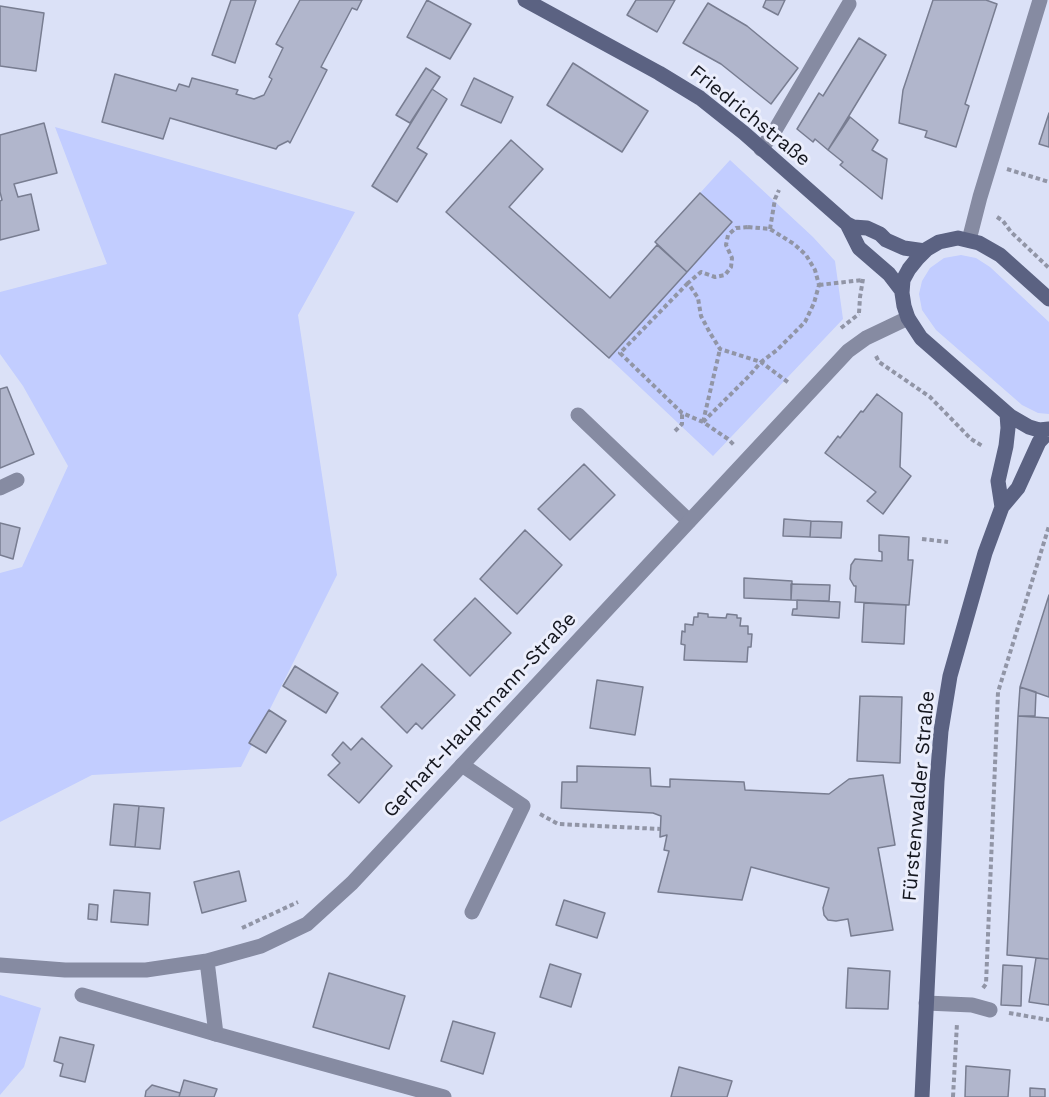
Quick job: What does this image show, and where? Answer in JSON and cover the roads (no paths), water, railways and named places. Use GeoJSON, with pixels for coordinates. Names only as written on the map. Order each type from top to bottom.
{"type":"FeatureCollection","features":[{"type":"Feature","properties":{"kind":"main road","name":"Friedrichstraße"},"geometry":{"type":"LineString","coordinates":[[525,0],[688,90],[761,149],[847,224],[852,227],[867,228],[904,248],[925,251]]}},
{"type":"Feature","properties":{"kind":"main road","name":"Friedrichstraße"},"geometry":{"type":"LineString","coordinates":[[847,224],[859,248],[889,274],[902,291]]}},
{"type":"Feature","properties":{"kind":"main road"},"geometry":{"type":"LineString","coordinates":[[1049,299],[1000,255],[980,243],[958,238],[939,242],[925,251],[916,259],[903,280],[904,306],[908,318],[921,338],[1007,414],[1029,427],[1049,430]]}},
{"type":"Feature","properties":{"kind":"main road","name":"Fürstenwalder Straße"},"geometry":{"type":"LineString","coordinates":[[1002,507],[998,481],[1008,428],[1007,414]]}},
{"type":"Feature","properties":{"kind":"main road","name":"Fürstenwalder Straße"},"geometry":{"type":"LineString","coordinates":[[922,1097],[941,731],[950,676],[985,553],[1002,507],[1018,488],[1039,442],[1049,430]]}},
{"type":"Feature","properties":{"kind":"street"},"geometry":{"type":"LineString","coordinates":[[969,240],[989,164],[1040,0]]}},
{"type":"Feature","properties":{"kind":"street"},"geometry":{"type":"LineString","coordinates":[[761,149],[774,132],[849,4]]}},
{"type":"Feature","properties":{"kind":"street","name":"Gerhart-Hauptmann-Straße"},"geometry":{"type":"LineString","coordinates":[[0,965],[65,970],[146,970],[207,962],[261,946],[307,924],[352,884],[848,351],[866,338],[908,318]]}},
{"type":"Feature","properties":{"kind":"street"},"geometry":{"type":"LineString","coordinates":[[578,415],[689,521]]}},
{"type":"Feature","properties":{"kind":"street"},"geometry":{"type":"LineString","coordinates":[[0,488],[17,480]]}},
{"type":"Feature","properties":{"kind":"street"},"geometry":{"type":"LineString","coordinates":[[462,765],[523,806],[472,912]]}},
{"type":"Feature","properties":{"kind":"street"},"geometry":{"type":"LineString","coordinates":[[207,962],[216,1035]]}},
{"type":"Feature","properties":{"kind":"street"},"geometry":{"type":"LineString","coordinates":[[82,995],[216,1035],[444,1097]]}},
{"type":"Feature","properties":{"kind":"street"},"geometry":{"type":"LineString","coordinates":[[926,1003],[972,1005],[990,1010]]}}]}
